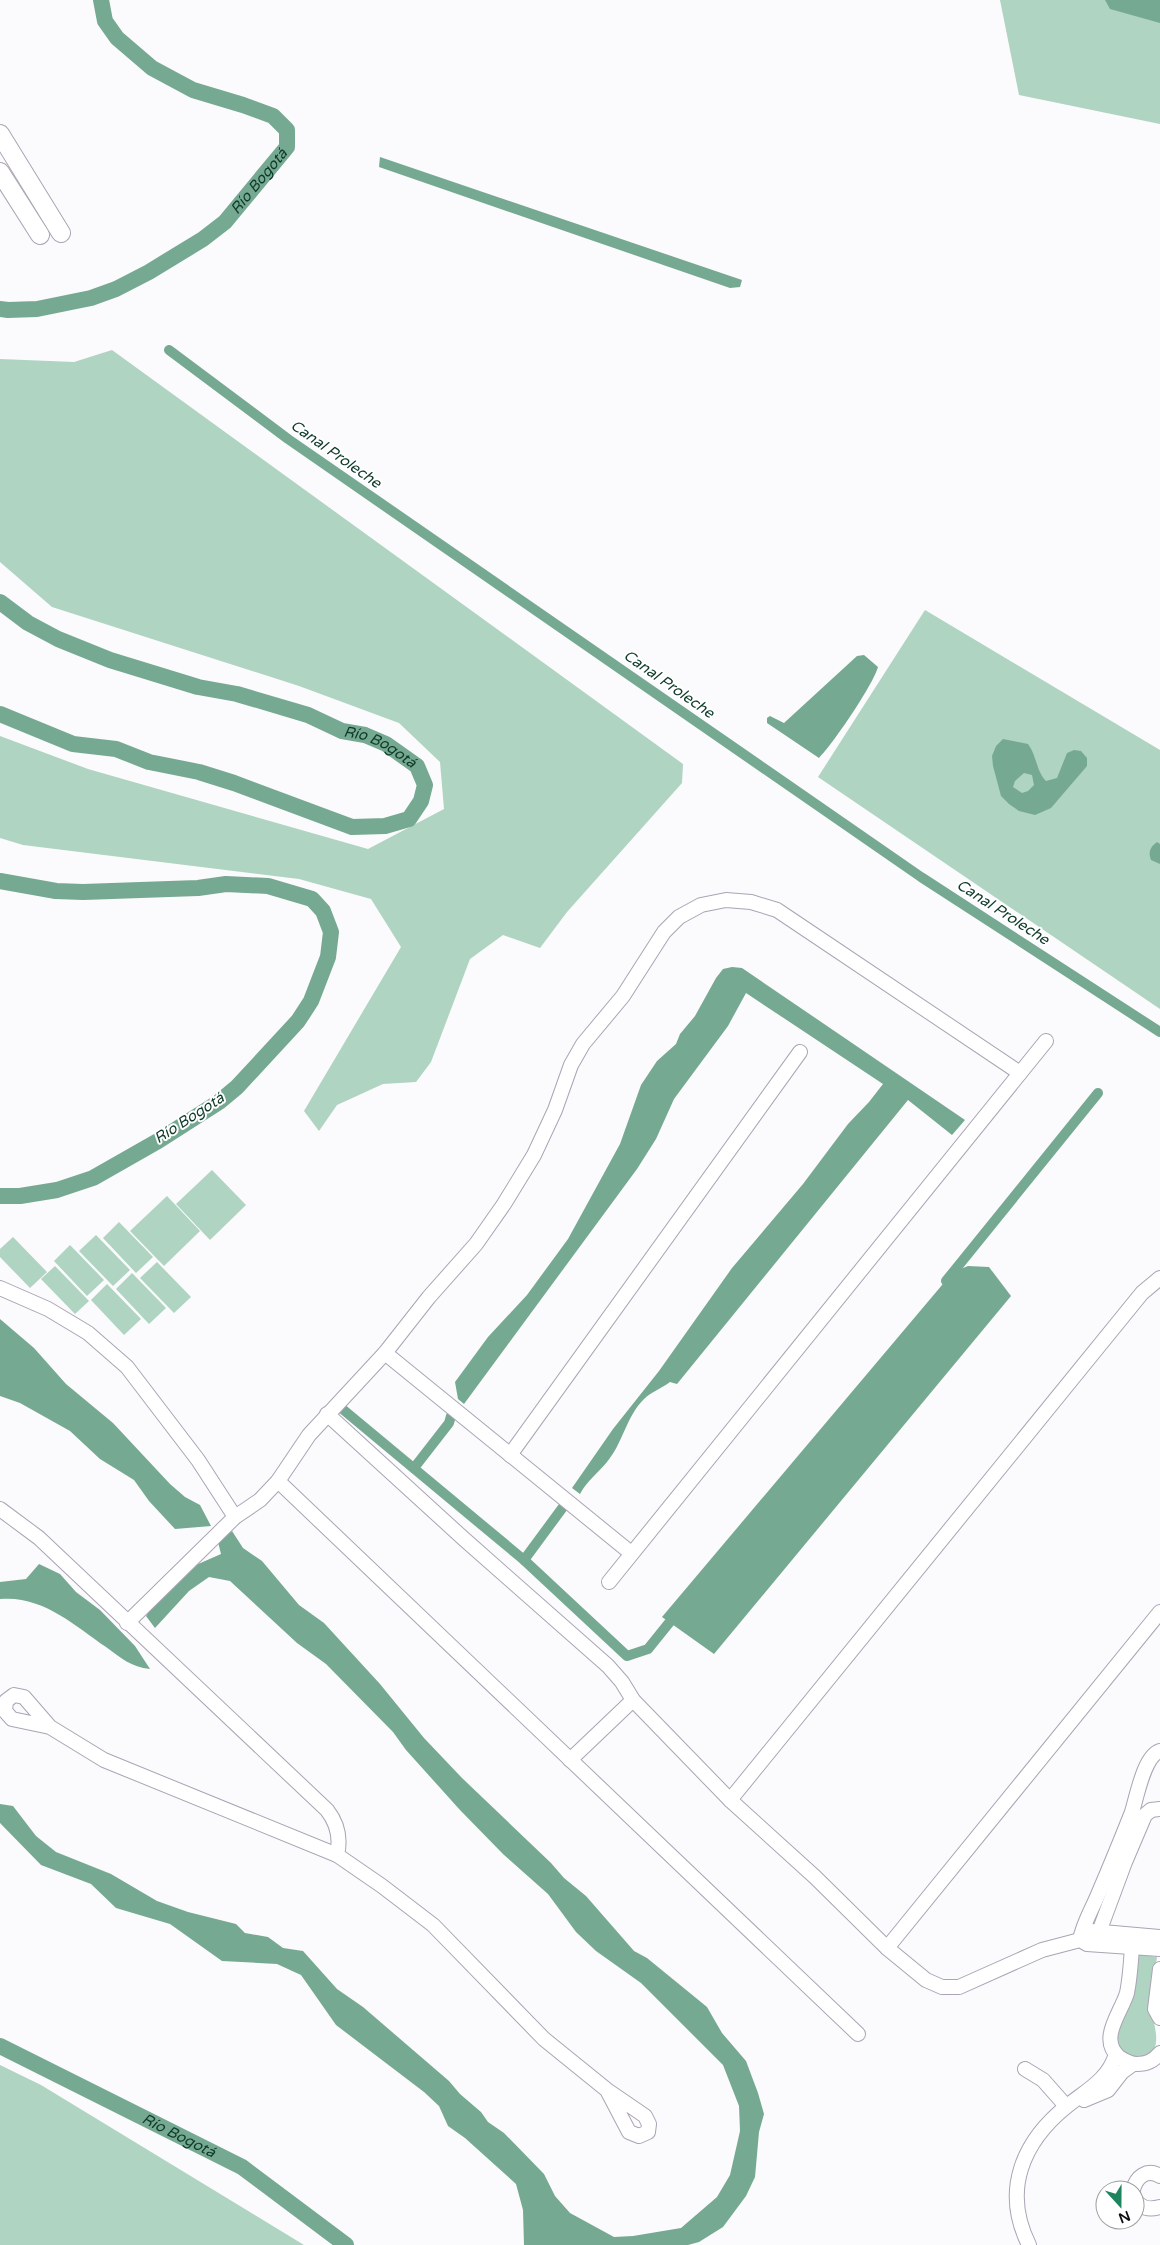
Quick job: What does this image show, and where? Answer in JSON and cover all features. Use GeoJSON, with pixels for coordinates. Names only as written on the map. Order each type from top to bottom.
{"type":"FeatureCollection","features":[{"type":"Feature","properties":{"kind":"main road"},"geometry":{"type":"LineString","coordinates":[[0,134],[61,234]]}},
{"type":"Feature","properties":{"kind":"main road"},"geometry":{"type":"LineString","coordinates":[[0,172],[40,235]]}},
{"type":"Feature","properties":{"kind":"street"},"geometry":{"type":"LineString","coordinates":[[127,1623],[235,1518],[260,1500],[278,1481],[309,1435],[384,1353],[429,1297],[476,1244],[504,1204],[534,1155],[555,1110],[571,1066],[583,1044],[623,996],[664,932],[679,917],[701,905],[726,900],[751,902],[777,910],[1020,1073]]}},
{"type":"Feature","properties":{"kind":"street"},"geometry":{"type":"LineString","coordinates":[[609,1582],[1046,1041]]}},
{"type":"Feature","properties":{"kind":"street"},"geometry":{"type":"LineString","coordinates":[[510,1455],[800,1052]]}},
{"type":"Feature","properties":{"kind":"street"},"geometry":{"type":"LineString","coordinates":[[730,1800],[1142,1293],[1160,1278]]}},
{"type":"Feature","properties":{"kind":"street"},"geometry":{"type":"LineString","coordinates":[[0,1288],[48,1309],[88,1333],[127,1367],[192,1452],[235,1518]]}},
{"type":"Feature","properties":{"kind":"street"},"geometry":{"type":"LineString","coordinates":[[384,1353],[631,1553]]}},
{"type":"Feature","properties":{"kind":"street"},"geometry":{"type":"LineString","coordinates":[[327,1414],[608,1666],[622,1682],[632,1700],[730,1800],[815,1877],[887,1948],[926,1980],[942,1987],[959,1987],[1081,1934],[1099,1932],[1160,1937]]}},
{"type":"Feature","properties":{"kind":"street"},"geometry":{"type":"LineString","coordinates":[[278,1481],[858,2034]]}},
{"type":"Feature","properties":{"kind":"street"},"geometry":{"type":"LineString","coordinates":[[0,1508],[39,1538],[327,1810],[334,1819],[338,1832],[340,1844],[337,1856]]}},
{"type":"Feature","properties":{"kind":"street"},"geometry":{"type":"LineString","coordinates":[[887,1948],[1160,1612]]}},
{"type":"Feature","properties":{"kind":"street"},"geometry":{"type":"LineString","coordinates":[[570,1760],[632,1700]]}},
{"type":"Feature","properties":{"kind":"street"},"geometry":{"type":"LineString","coordinates":[[50,1727],[104,1760],[337,1856],[411,1907],[433,1925],[544,2039],[607,2090]]}},
{"type":"Feature","properties":{"kind":"street"},"geometry":{"type":"LineString","coordinates":[[1081,1934],[1128,1820],[1148,1761],[1155,1752],[1160,1751]]}},
{"type":"Feature","properties":{"kind":"street"},"geometry":{"type":"LineString","coordinates":[[1099,1932],[1145,1814],[1151,1810],[1160,1809]]}},
{"type":"Feature","properties":{"kind":"street"},"geometry":{"type":"LineString","coordinates":[[1081,1934],[1087,1944],[1160,1949]]}},
{"type":"Feature","properties":{"kind":"street"},"geometry":{"type":"LineString","coordinates":[[1132,1947],[1127,1992],[1110,2033],[1111,2044],[1116,2054],[1124,2061],[1133,2064],[1144,2064],[1154,2060],[1160,2053]]}},
{"type":"Feature","properties":{"kind":"street"},"geometry":{"type":"LineString","coordinates":[[1160,1969],[1155,2009],[1160,2018]]}},
{"type":"Feature","properties":{"kind":"street"},"geometry":{"type":"LineString","coordinates":[[1029,2245],[1018,2214],[1018,2178],[1024,2158],[1034,2140],[1047,2123],[1066,2106],[1100,2081],[1112,2065],[1116,2054]]}},
{"type":"Feature","properties":{"kind":"street"},"geometry":{"type":"LineString","coordinates":[[1066,2106],[1108,2090],[1122,2072],[1133,2064]]}},
{"type":"Feature","properties":{"kind":"street"},"geometry":{"type":"LineString","coordinates":[[1025,2069],[1043,2080],[1066,2106]]}},
{"type":"Feature","properties":{"kind":"street"},"geometry":{"type":"LineString","coordinates":[[1136,2180],[1148,2173],[1160,2176]]}},
{"type":"Feature","properties":{"kind":"street"},"geometry":{"type":"LineString","coordinates":[[1145,2208],[1153,2209],[1160,2207]]}},
{"type":"Feature","properties":{"kind":"shaded area"},"geometry":{"type":"Polygon","coordinates":[[[1000,0],[1160,0],[1160,124],[1019,95],[1000,0]]]}},
{"type":"Feature","properties":{"kind":"shaded area"},"geometry":{"type":"Polygon","coordinates":[[[1105,0],[1160,0],[1160,23],[1110,9],[1105,0]]]}},
{"type":"Feature","properties":{"kind":"shaded area"},"geometry":{"type":"Polygon","coordinates":[[[380,157],[742,280],[740,287],[730,288],[379,167],[380,157]]]}},
{"type":"Feature","properties":{"kind":"shaded area"},"geometry":{"type":"Polygon","coordinates":[[[112,350],[683,764],[682,783],[567,912],[540,948],[503,935],[470,959],[431,1062],[416,1082],[383,1084],[337,1105],[319,1131],[304,1111],[401,947],[371,899],[299,879],[23,845],[0,838],[0,736],[88,769],[368,849],[444,809],[440,762],[399,723],[299,686],[52,607],[0,562],[0,359],[74,362],[112,350]]]}},
{"type":"Feature","properties":{"kind":"shaded area"},"geometry":{"type":"Polygon","coordinates":[[[925,610],[1160,750],[1160,1009],[818,777],[925,610]]]}},
{"type":"Feature","properties":{"kind":"shaded area"},"geometry":{"type":"Polygon","coordinates":[[[864,655],[878,667],[875,676],[852,714],[819,758],[767,723],[767,718],[770,716],[784,723],[857,656],[864,655]]]}},
{"type":"Feature","properties":{"kind":"shaded area"},"geometry":{"type":"Polygon","coordinates":[[[1003,739],[1028,744],[1040,773],[1046,781],[1057,778],[1067,753],[1074,750],[1081,751],[1087,758],[1087,766],[1051,808],[1035,815],[1019,811],[1001,796],[992,756],[996,746],[1003,739]],[[1024,773],[1015,781],[1013,787],[1022,793],[1028,791],[1034,785],[1032,775],[1024,773]]]}},
{"type":"Feature","properties":{"kind":"shaded area"},"geometry":{"type":"Polygon","coordinates":[[[1157,842],[1160,844],[1160,864],[1151,860],[1150,855],[1151,848],[1157,842]]]}},
{"type":"Feature","properties":{"kind":"shaded area"},"geometry":{"type":"Polygon","coordinates":[[[732,967],[742,968],[965,1120],[952,1135],[908,1100],[677,1384],[670,1382],[647,1397],[638,1406],[612,1455],[580,1494],[572,1488],[613,1429],[659,1371],[732,1268],[803,1184],[848,1124],[883,1084],[746,993],[728,1026],[674,1099],[656,1139],[637,1169],[464,1404],[458,1399],[455,1382],[488,1337],[527,1295],[568,1239],[620,1144],[641,1085],[657,1061],[676,1044],[680,1034],[695,1016],[716,978],[723,969],[732,967]]]}},
{"type":"Feature","properties":{"kind":"shaded area"},"geometry":{"type":"Polygon","coordinates":[[[212,1170],[246,1205],[210,1240],[176,1204],[212,1170]]]}},
{"type":"Feature","properties":{"kind":"shaded area"},"geometry":{"type":"Polygon","coordinates":[[[167,1196],[200,1231],[164,1266],[130,1231],[167,1196]]]}},
{"type":"Feature","properties":{"kind":"shaded area"},"geometry":{"type":"Polygon","coordinates":[[[119,1222],[153,1257],[136,1273],[103,1238],[119,1222]]]}},
{"type":"Feature","properties":{"kind":"shaded area"},"geometry":{"type":"Polygon","coordinates":[[[96,1235],[130,1270],[113,1286],[79,1251],[96,1235]]]}},
{"type":"Feature","properties":{"kind":"shaded area"},"geometry":{"type":"Polygon","coordinates":[[[13,1237],[47,1272],[30,1288],[0,1257],[0,1249],[13,1237]]]}},
{"type":"Feature","properties":{"kind":"shaded area"},"geometry":{"type":"Polygon","coordinates":[[[70,1245],[104,1280],[87,1296],[54,1261],[70,1245]]]}},
{"type":"Feature","properties":{"kind":"shaded area"},"geometry":{"type":"Polygon","coordinates":[[[157,1262],[191,1297],[174,1313],[140,1278],[157,1262]]]}},
{"type":"Feature","properties":{"kind":"shaded area"},"geometry":{"type":"Polygon","coordinates":[[[55,1266],[89,1301],[75,1314],[41,1279],[55,1266]]]}},
{"type":"Feature","properties":{"kind":"shaded area"},"geometry":{"type":"Polygon","coordinates":[[[968,1266],[989,1267],[1011,1296],[714,1654],[662,1617],[953,1272],[968,1266]]]}},
{"type":"Feature","properties":{"kind":"shaded area"},"geometry":{"type":"Polygon","coordinates":[[[132,1273],[166,1308],[149,1324],[116,1289],[132,1273]]]}},
{"type":"Feature","properties":{"kind":"shaded area"},"geometry":{"type":"Polygon","coordinates":[[[107,1284],[141,1319],[124,1335],[91,1300],[107,1284]]]}},
{"type":"Feature","properties":{"kind":"shaded area"},"geometry":{"type":"Polygon","coordinates":[[[0,1319],[34,1348],[66,1384],[113,1423],[170,1484],[185,1497],[200,1505],[211,1526],[175,1529],[149,1501],[134,1480],[100,1459],[70,1431],[20,1403],[0,1396],[0,1319]]]}},
{"type":"Feature","properties":{"kind":"shaded area"},"geometry":{"type":"Polygon","coordinates":[[[232,1531],[243,1548],[262,1561],[299,1605],[324,1623],[380,1684],[424,1738],[462,1778],[551,1863],[564,1878],[586,1896],[634,1951],[647,1958],[707,2007],[722,2033],[746,2061],[764,2114],[759,2132],[755,2177],[746,2196],[723,2227],[699,2242],[688,2245],[524,2245],[523,2210],[516,2184],[465,2138],[448,2126],[439,2106],[424,2092],[336,2025],[301,1975],[277,1964],[222,1961],[170,1924],[116,1908],[91,1884],[41,1865],[0,1823],[0,1804],[13,1806],[36,1836],[56,1852],[111,1874],[157,1901],[188,1912],[236,1924],[245,1933],[268,1937],[283,1948],[303,1951],[337,1989],[363,2007],[449,2081],[460,2094],[481,2112],[488,2122],[504,2133],[544,2174],[555,2196],[570,2213],[614,2237],[633,2236],[681,2228],[717,2197],[730,2175],[740,2131],[739,2106],[723,2065],[641,1983],[596,1951],[576,1932],[548,1894],[503,1854],[460,1810],[406,1750],[393,1732],[326,1664],[297,1643],[230,1581],[209,1577],[189,1591],[155,1628],[146,1616],[156,1602],[196,1565],[221,1554],[218,1542],[232,1531]]]}},
{"type":"Feature","properties":{"kind":"shaded area"},"geometry":{"type":"Polygon","coordinates":[[[39,1564],[60,1574],[76,1592],[100,1610],[135,1646],[150,1669],[126,1661],[57,1613],[30,1602],[0,1599],[0,1582],[26,1579],[39,1564]]]}},
{"type":"Feature","properties":{"kind":"shaded area"},"geometry":{"type":"Polygon","coordinates":[[[1137,1954],[1157,1957],[1151,1988],[1156,2044],[1150,2054],[1141,2058],[1131,2057],[1122,2052],[1117,2039],[1117,2028],[1137,1954]]]}},
{"type":"Feature","properties":{"kind":"shaded area"},"geometry":{"type":"Polygon","coordinates":[[[0,2065],[41,2085],[304,2245],[0,2245],[0,2065]]]}},
{"type":"Feature","properties":{"kind":"waterway","name":"Río Bogotá"},"geometry":{"type":"LineString","coordinates":[[0,309],[37,309],[91,298],[116,289],[149,272],[203,239],[225,222],[287,147],[287,130],[273,116],[193,90],[152,68],[117,38],[105,21],[101,0]]}},
{"type":"Feature","properties":{"kind":"waterway","name":"Canal Proleche"},"geometry":{"type":"LineString","coordinates":[[169,350],[288,439],[921,877],[1160,1032]]}},
{"type":"Feature","properties":{"kind":"waterway","name":"Río Bogotá"},"geometry":{"type":"LineString","coordinates":[[0,602],[28,623],[58,639],[110,660],[198,687],[237,694],[308,715],[342,731],[365,735],[386,744],[417,766],[425,785],[421,801],[409,819],[385,826],[352,827],[199,772],[149,762],[116,749],[73,744],[0,714]]}},
{"type":"Feature","properties":{"kind":"waterway","name":"Río Bogotá"},"geometry":{"type":"LineString","coordinates":[[0,881],[56,891],[83,892],[198,888],[226,884],[268,886],[312,899],[323,911],[331,932],[328,957],[311,1001],[298,1021],[237,1087],[219,1102],[158,1141],[93,1178],[57,1190],[20,1196],[0,1196]]}},
{"type":"Feature","properties":{"kind":"waterway"},"geometry":{"type":"LineString","coordinates":[[946,1281],[1098,1093]]}},
{"type":"Feature","properties":{"kind":"waterway"},"geometry":{"type":"LineString","coordinates":[[340,1407],[524,1560],[627,1656],[648,1649],[677,1613]]}},
{"type":"Feature","properties":{"kind":"waterway"},"geometry":{"type":"LineString","coordinates":[[414,1468],[449,1423],[451,1416]]}},
{"type":"Feature","properties":{"kind":"waterway"},"geometry":{"type":"LineString","coordinates":[[524,1560],[566,1503]]}},
{"type":"Feature","properties":{"kind":"waterway","name":"Río Bogotá"},"geometry":{"type":"LineString","coordinates":[[0,2046],[242,2167],[346,2245]]}}]}
